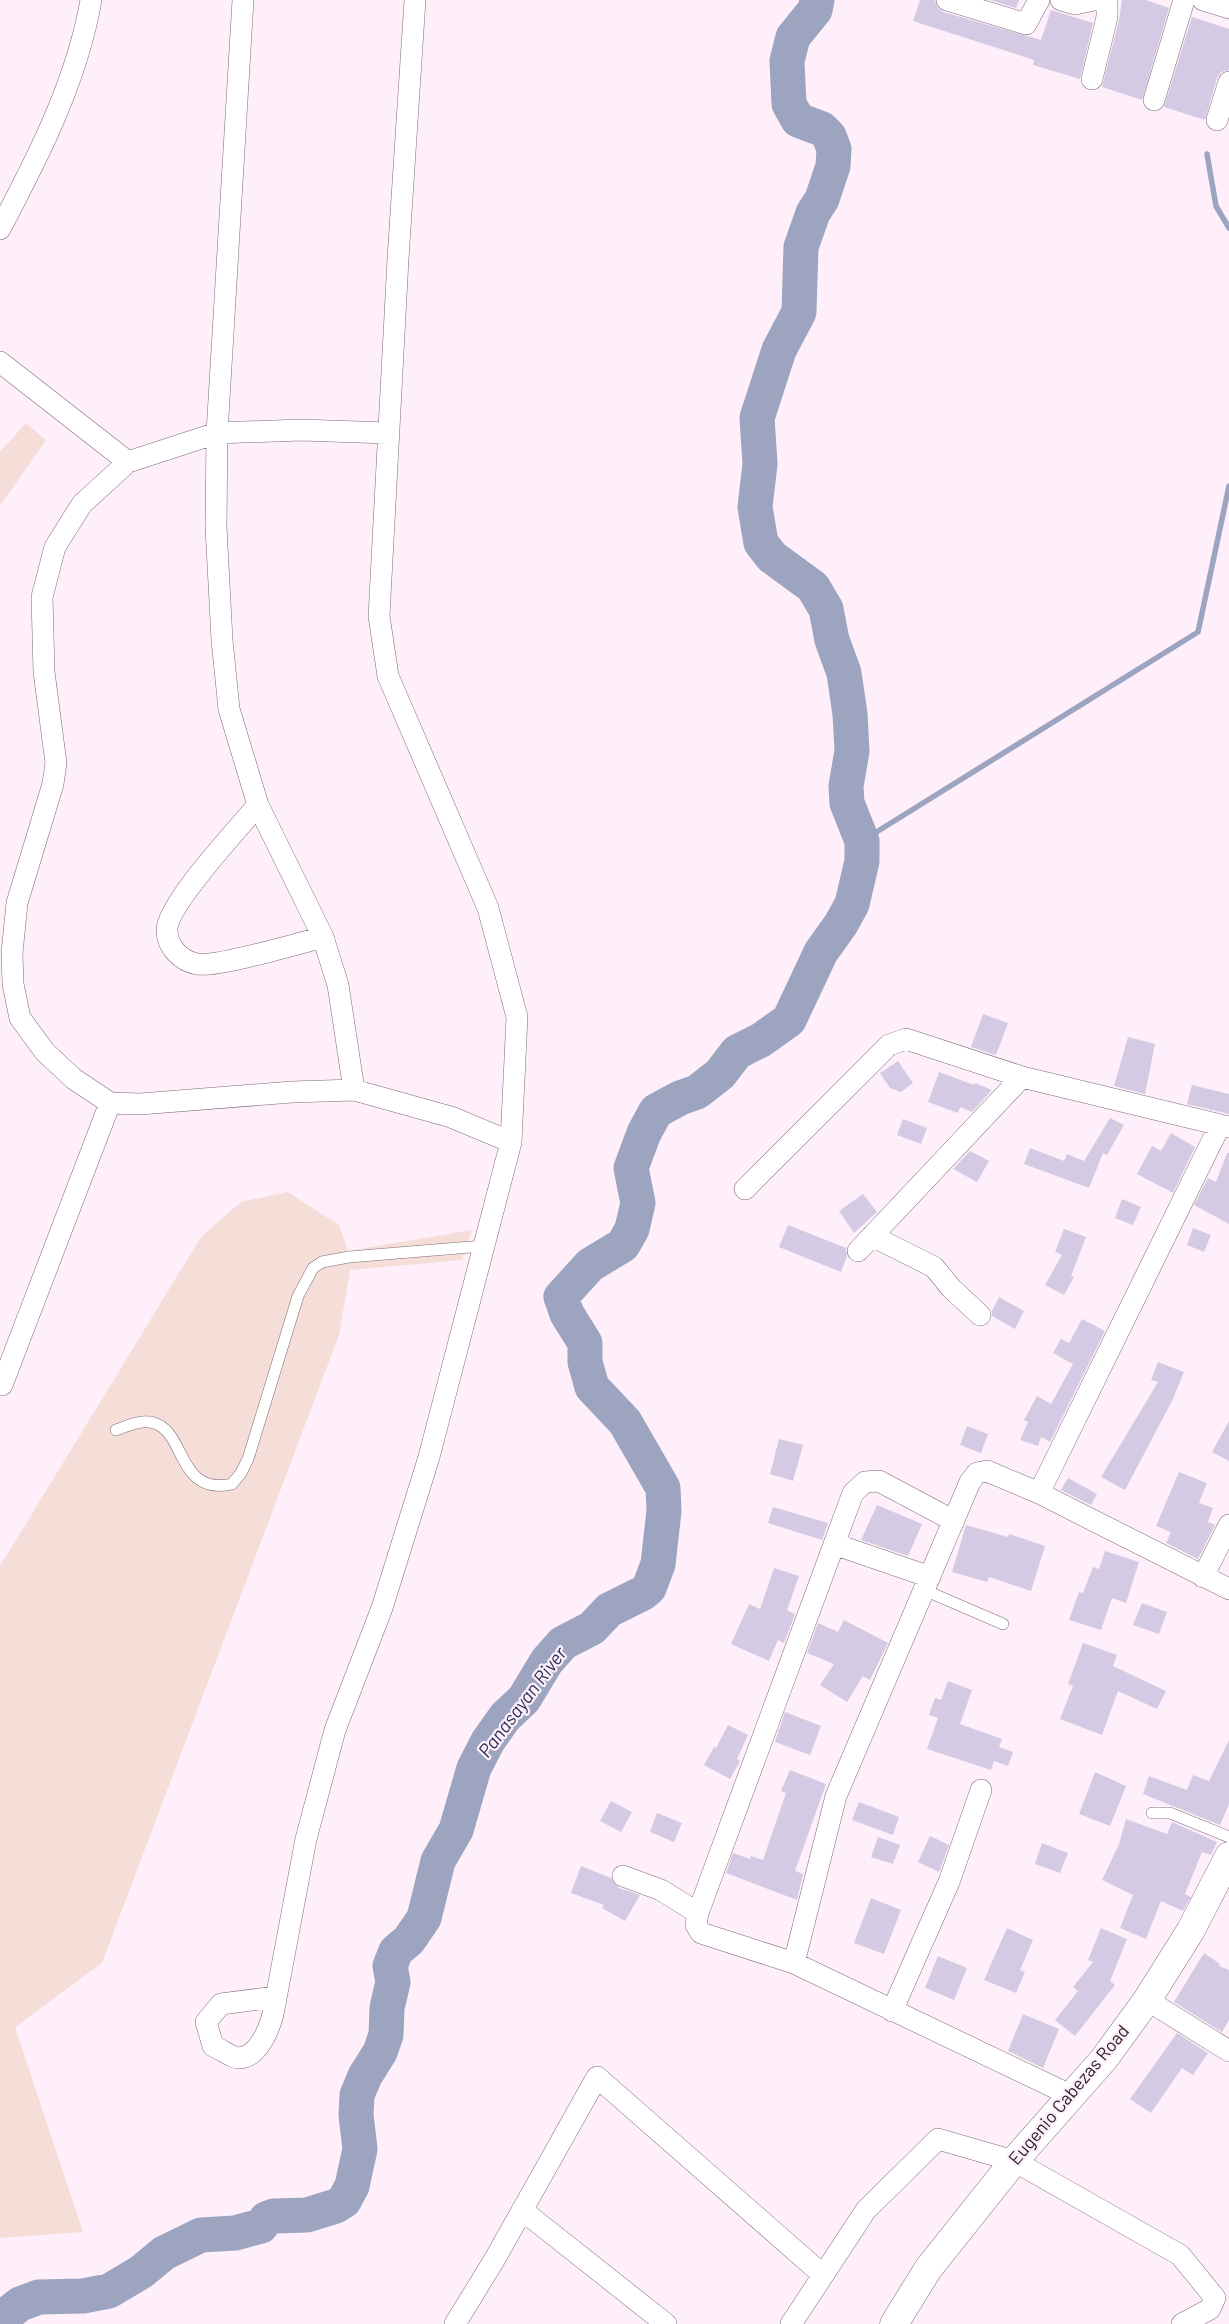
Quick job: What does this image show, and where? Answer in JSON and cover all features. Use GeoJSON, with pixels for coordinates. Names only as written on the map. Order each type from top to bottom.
{"type":"FeatureCollection","features":[{"type":"Feature","properties":{"kind":"street"},"geometry":{"type":"LineString","coordinates":[[0,229],[62,102],[87,25],[91,0]]}},
{"type":"Feature","properties":{"kind":"street"},"geometry":{"type":"LineString","coordinates":[[243,0],[217,434],[216,526],[222,640],[229,709],[258,805],[324,937],[338,985],[354,1090]]}},
{"type":"Feature","properties":{"kind":"street"},"geometry":{"type":"LineString","coordinates":[[275,1997],[306,1839],[333,1740],[382,1608],[429,1457],[482,1246],[511,1142],[517,1017],[515,1008],[488,908],[388,676],[379,616],[388,434],[415,0]]}},
{"type":"Feature","properties":{"kind":"street"},"geometry":{"type":"LineString","coordinates":[[947,0],[1026,24],[1039,0]]}},
{"type":"Feature","properties":{"kind":"street"},"geometry":{"type":"LineString","coordinates":[[1061,0],[1075,4],[1094,0]]}},
{"type":"Feature","properties":{"kind":"street"},"geometry":{"type":"LineString","coordinates":[[1092,79],[1108,16],[1107,0]]}},
{"type":"Feature","properties":{"kind":"street"},"geometry":{"type":"LineString","coordinates":[[1154,100],[1184,0]]}},
{"type":"Feature","properties":{"kind":"street"},"geometry":{"type":"LineString","coordinates":[[1203,0],[1229,8]]}},
{"type":"Feature","properties":{"kind":"street"},"geometry":{"type":"LineString","coordinates":[[1217,120],[1229,82]]}},
{"type":"Feature","properties":{"kind":"street"},"geometry":{"type":"LineString","coordinates":[[0,362],[128,462]]}},
{"type":"Feature","properties":{"kind":"street"},"geometry":{"type":"LineString","coordinates":[[388,434],[301,430],[217,434],[128,462],[82,504],[55,547],[42,597],[44,672],[56,763],[53,784],[17,902],[12,953],[13,984],[20,1018],[45,1052],[74,1078],[110,1102],[140,1104],[292,1092],[354,1090],[451,1117],[511,1142]]}},
{"type":"Feature","properties":{"kind":"street"},"geometry":{"type":"LineString","coordinates":[[258,805],[185,891],[167,929],[170,945],[182,958],[198,965],[219,962],[324,937]]}},
{"type":"Feature","properties":{"kind":"street"},"geometry":{"type":"LineString","coordinates":[[745,1188],[889,1045],[906,1039],[1022,1077],[1224,1126],[1039,1493]]}},
{"type":"Feature","properties":{"kind":"street"},"geometry":{"type":"LineString","coordinates":[[980,1315],[951,1288],[934,1267],[865,1244],[1022,1077]]}},
{"type":"Feature","properties":{"kind":"street"},"geometry":{"type":"LineString","coordinates":[[2,1385],[110,1102]]}},
{"type":"Feature","properties":{"kind":"street"},"geometry":{"type":"LineString","coordinates":[[794,1962],[836,1796],[970,1482],[977,1473],[986,1471],[1039,1493],[1229,1589]]}},
{"type":"Feature","properties":{"kind":"street"},"geometry":{"type":"LineString","coordinates":[[954,1521],[879,1481],[872,1480],[859,1486],[853,1493],[698,1913],[696,1925],[702,1933],[794,1962],[1070,2096]]}},
{"type":"Feature","properties":{"kind":"street"},"geometry":{"type":"LineString","coordinates":[[1203,1577],[1229,1525]]}},
{"type":"Feature","properties":{"kind":"street"},"geometry":{"type":"LineString","coordinates":[[834,1544],[927,1584]]}},
{"type":"Feature","properties":{"kind":"street"},"geometry":{"type":"LineString","coordinates":[[892,2011],[948,1882],[981,1790]]}},
{"type":"Feature","properties":{"kind":"street","name":"Eugenio Cabezas Road"},"geometry":{"type":"LineString","coordinates":[[894,2324],[928,2269],[1014,2160],[1104,2059],[1147,2000],[1191,1930],[1229,1856]]}},
{"type":"Feature","properties":{"kind":"street"},"geometry":{"type":"LineString","coordinates":[[623,1876],[661,1890],[698,1913]]}},
{"type":"Feature","properties":{"kind":"street"},"geometry":{"type":"LineString","coordinates":[[1147,2000],[1229,2051]]}},
{"type":"Feature","properties":{"kind":"street"},"geometry":{"type":"LineString","coordinates":[[455,2324],[597,2077],[823,2275]]}},
{"type":"Feature","properties":{"kind":"street"},"geometry":{"type":"LineString","coordinates":[[791,2324],[866,2210],[938,2139],[1014,2160],[1180,2255],[1215,2298],[1210,2309],[1182,2324]]}},
{"type":"Feature","properties":{"kind":"street"},"geometry":{"type":"LineString","coordinates":[[522,2210],[666,2324]]}},
{"type":"Feature","properties":{"kind":"lane"},"geometry":{"type":"LineString","coordinates":[[116,1430],[136,1423],[154,1423],[164,1430],[192,1473],[197,1477],[212,1485],[232,1484],[241,1474],[248,1459],[298,1296],[313,1268],[322,1262],[349,1257],[482,1246]]}},
{"type":"Feature","properties":{"kind":"lane"},"geometry":{"type":"LineString","coordinates":[[927,1584],[1003,1624]]}},
{"type":"Feature","properties":{"kind":"lane"},"geometry":{"type":"LineString","coordinates":[[1152,1813],[1170,1813],[1229,1837]]}},
{"type":"Feature","properties":{"kind":"shaded area"},"geometry":{"type":"Polygon","coordinates":[[[26,423],[46,440],[0,506],[0,452],[26,423]]]}},
{"type":"Feature","properties":{"kind":"shaded area"},"geometry":{"type":"Polygon","coordinates":[[[288,1192],[339,1225],[348,1251],[472,1230],[462,1260],[350,1270],[339,1335],[102,1963],[15,2027],[83,2232],[0,2238],[0,1566],[201,1237],[241,1202],[288,1192]]]}},
{"type":"Feature","properties":{"kind":"building"},"geometry":{"type":"Polygon","coordinates":[[[920,0],[935,0],[938,8],[943,12],[1041,40],[1051,10],[1093,23],[1080,79],[1033,65],[1034,60],[913,21],[920,0]]]}},
{"type":"Feature","properties":{"kind":"building"},"geometry":{"type":"Polygon","coordinates":[[[990,0],[1019,0],[1016,8],[990,0]]]}},
{"type":"Feature","properties":{"kind":"building"},"geometry":{"type":"Polygon","coordinates":[[[1122,0],[1146,0],[1169,8],[1142,100],[1102,87],[1119,20],[1122,0]]]}},
{"type":"Feature","properties":{"kind":"building"},"geometry":{"type":"Polygon","coordinates":[[[1192,17],[1229,29],[1229,70],[1221,72],[1217,78],[1205,120],[1164,107],[1192,17]]]}},
{"type":"Feature","properties":{"kind":"building"},"geometry":{"type":"Polygon","coordinates":[[[983,1014],[1008,1023],[996,1055],[971,1047],[983,1014]]]}},
{"type":"Feature","properties":{"kind":"building"},"geometry":{"type":"Polygon","coordinates":[[[1128,1037],[1155,1044],[1145,1094],[1114,1086],[1128,1037]]]}},
{"type":"Feature","properties":{"kind":"building"},"geometry":{"type":"Polygon","coordinates":[[[898,1061],[913,1083],[901,1092],[890,1088],[880,1073],[898,1061]]]}},
{"type":"Feature","properties":{"kind":"building"},"geometry":{"type":"Polygon","coordinates":[[[939,1072],[992,1090],[972,1112],[960,1107],[958,1113],[928,1102],[939,1072]]]}},
{"type":"Feature","properties":{"kind":"building"},"geometry":{"type":"Polygon","coordinates":[[[1192,1085],[1229,1094],[1229,1114],[1187,1104],[1192,1085]]]}},
{"type":"Feature","properties":{"kind":"building"},"geometry":{"type":"Polygon","coordinates":[[[1110,1118],[1124,1125],[1107,1155],[1103,1153],[1089,1188],[1024,1164],[1030,1148],[1064,1161],[1067,1154],[1084,1161],[1110,1118]]]}},
{"type":"Feature","properties":{"kind":"building"},"geometry":{"type":"Polygon","coordinates":[[[903,1119],[927,1128],[921,1144],[897,1135],[903,1119]]]}},
{"type":"Feature","properties":{"kind":"building"},"geometry":{"type":"Polygon","coordinates":[[[1171,1133],[1195,1147],[1173,1193],[1137,1174],[1152,1146],[1161,1151],[1171,1133]]]}},
{"type":"Feature","properties":{"kind":"building"},"geometry":{"type":"Polygon","coordinates":[[[970,1151],[989,1161],[977,1182],[953,1169],[970,1151]]]}},
{"type":"Feature","properties":{"kind":"building"},"geometry":{"type":"Polygon","coordinates":[[[1227,1153],[1229,1153],[1229,1224],[1194,1205],[1208,1178],[1216,1182],[1227,1153]]]}},
{"type":"Feature","properties":{"kind":"building"},"geometry":{"type":"Polygon","coordinates":[[[863,1194],[877,1212],[854,1233],[839,1211],[863,1194]]]}},
{"type":"Feature","properties":{"kind":"building"},"geometry":{"type":"Polygon","coordinates":[[[1122,1199],[1141,1207],[1133,1225],[1115,1218],[1122,1199]]]}},
{"type":"Feature","properties":{"kind":"building"},"geometry":{"type":"Polygon","coordinates":[[[788,1225],[846,1248],[847,1256],[841,1272],[779,1247],[788,1225]]]}},
{"type":"Feature","properties":{"kind":"building"},"geometry":{"type":"Polygon","coordinates":[[[1193,1228],[1211,1235],[1204,1252],[1187,1245],[1193,1228]]]}},
{"type":"Feature","properties":{"kind":"building"},"geometry":{"type":"Polygon","coordinates":[[[1064,1229],[1086,1237],[1071,1276],[1074,1277],[1064,1295],[1045,1285],[1062,1255],[1055,1252],[1064,1229]]]}},
{"type":"Feature","properties":{"kind":"building"},"geometry":{"type":"Polygon","coordinates":[[[999,1297],[1024,1311],[1015,1329],[992,1316],[992,1311],[999,1297]]]}},
{"type":"Feature","properties":{"kind":"building"},"geometry":{"type":"Polygon","coordinates":[[[1082,1319],[1105,1331],[1050,1442],[1041,1437],[1038,1446],[1020,1440],[1028,1422],[1024,1420],[1037,1396],[1051,1404],[1073,1364],[1053,1353],[1061,1339],[1069,1343],[1082,1319]]]}},
{"type":"Feature","properties":{"kind":"building"},"geometry":{"type":"Polygon","coordinates":[[[1158,1362],[1184,1372],[1172,1401],[1125,1490],[1101,1477],[1158,1382],[1151,1380],[1158,1362]]]}},
{"type":"Feature","properties":{"kind":"building"},"geometry":{"type":"Polygon","coordinates":[[[1229,1421],[1229,1461],[1212,1452],[1229,1421]]]}},
{"type":"Feature","properties":{"kind":"building"},"geometry":{"type":"Polygon","coordinates":[[[967,1426],[988,1434],[981,1453],[960,1445],[967,1426]]]}},
{"type":"Feature","properties":{"kind":"building"},"geometry":{"type":"Polygon","coordinates":[[[779,1439],[803,1445],[793,1481],[770,1474],[779,1439]]]}},
{"type":"Feature","properties":{"kind":"building"},"geometry":{"type":"Polygon","coordinates":[[[1179,1472],[1207,1483],[1199,1503],[1213,1508],[1208,1522],[1215,1525],[1198,1559],[1166,1543],[1171,1532],[1156,1526],[1179,1472]]]}},
{"type":"Feature","properties":{"kind":"building"},"geometry":{"type":"Polygon","coordinates":[[[1068,1478],[1097,1494],[1091,1505],[1061,1490],[1068,1478]]]}},
{"type":"Feature","properties":{"kind":"building"},"geometry":{"type":"Polygon","coordinates":[[[877,1505],[922,1524],[908,1556],[861,1540],[877,1505]]]}},
{"type":"Feature","properties":{"kind":"building"},"geometry":{"type":"Polygon","coordinates":[[[773,1507],[828,1523],[822,1540],[768,1523],[773,1507]]]}},
{"type":"Feature","properties":{"kind":"building"},"geometry":{"type":"Polygon","coordinates":[[[966,1525],[1008,1537],[1009,1534],[1045,1546],[1031,1591],[989,1577],[987,1582],[952,1572],[966,1525]]]}},
{"type":"Feature","properties":{"kind":"building"},"geometry":{"type":"Polygon","coordinates":[[[1105,1551],[1139,1562],[1126,1603],[1112,1598],[1101,1630],[1069,1620],[1079,1592],[1083,1593],[1093,1567],[1099,1569],[1105,1551]]]}},
{"type":"Feature","properties":{"kind":"building"},"geometry":{"type":"Polygon","coordinates":[[[774,1568],[799,1576],[787,1610],[795,1614],[784,1643],[778,1640],[769,1661],[731,1644],[749,1604],[760,1609],[774,1568]]]}},
{"type":"Feature","properties":{"kind":"building"},"geometry":{"type":"Polygon","coordinates":[[[1142,1603],[1167,1612],[1159,1634],[1133,1625],[1142,1603]]]}},
{"type":"Feature","properties":{"kind":"building"},"geometry":{"type":"Polygon","coordinates":[[[844,1620],[888,1643],[870,1680],[863,1676],[847,1702],[820,1685],[834,1664],[807,1653],[818,1623],[838,1632],[844,1620]]]}},
{"type":"Feature","properties":{"kind":"building"},"geometry":{"type":"Polygon","coordinates":[[[1083,1643],[1117,1655],[1113,1666],[1166,1691],[1157,1709],[1118,1691],[1102,1735],[1060,1719],[1073,1686],[1068,1684],[1083,1643]]]}},
{"type":"Feature","properties":{"kind":"building"},"geometry":{"type":"Polygon","coordinates":[[[948,1681],[972,1690],[960,1724],[1002,1739],[999,1747],[1013,1752],[1008,1766],[994,1761],[991,1770],[927,1749],[938,1718],[929,1715],[935,1698],[941,1700],[948,1681]]]}},
{"type":"Feature","properties":{"kind":"building"},"geometry":{"type":"Polygon","coordinates":[[[785,1712],[821,1726],[810,1755],[775,1742],[785,1712]]]}},
{"type":"Feature","properties":{"kind":"building"},"geometry":{"type":"Polygon","coordinates":[[[728,1725],[748,1735],[737,1759],[740,1761],[730,1779],[704,1765],[714,1747],[716,1748],[728,1725]]]}},
{"type":"Feature","properties":{"kind":"building"},"geometry":{"type":"Polygon","coordinates":[[[1229,1740],[1229,1804],[1220,1825],[1143,1794],[1149,1776],[1187,1790],[1193,1775],[1209,1781],[1229,1740]]]}},
{"type":"Feature","properties":{"kind":"building"},"geometry":{"type":"Polygon","coordinates":[[[790,1770],[826,1784],[795,1871],[803,1874],[797,1900],[726,1873],[733,1853],[750,1859],[751,1856],[763,1860],[786,1793],[781,1791],[790,1770]]]}},
{"type":"Feature","properties":{"kind":"building"},"geometry":{"type":"Polygon","coordinates":[[[1095,1772],[1126,1786],[1110,1826],[1079,1814],[1095,1772]]]}},
{"type":"Feature","properties":{"kind":"building"},"geometry":{"type":"Polygon","coordinates":[[[611,1801],[632,1812],[621,1832],[600,1821],[611,1801]]]}},
{"type":"Feature","properties":{"kind":"building"},"geometry":{"type":"Polygon","coordinates":[[[859,1802],[899,1817],[893,1835],[852,1820],[859,1802]]]}},
{"type":"Feature","properties":{"kind":"building"},"geometry":{"type":"Polygon","coordinates":[[[657,1813],[682,1823],[674,1842],[650,1832],[657,1813]]]}},
{"type":"Feature","properties":{"kind":"building"},"geometry":{"type":"Polygon","coordinates":[[[1126,1819],[1167,1834],[1172,1822],[1217,1842],[1211,1855],[1202,1852],[1185,1894],[1191,1897],[1183,1911],[1161,1901],[1146,1939],[1120,1928],[1133,1895],[1102,1880],[1119,1844],[1126,1819]]]}},
{"type":"Feature","properties":{"kind":"building"},"geometry":{"type":"Polygon","coordinates":[[[930,1836],[949,1845],[939,1872],[918,1862],[930,1836]]]}},
{"type":"Feature","properties":{"kind":"building"},"geometry":{"type":"Polygon","coordinates":[[[878,1837],[900,1845],[893,1864],[871,1857],[878,1837]]]}},
{"type":"Feature","properties":{"kind":"building"},"geometry":{"type":"Polygon","coordinates":[[[1042,1843],[1068,1853],[1060,1873],[1035,1864],[1042,1843]]]}},
{"type":"Feature","properties":{"kind":"building"},"geometry":{"type":"Polygon","coordinates":[[[581,1866],[611,1878],[619,1888],[640,1895],[625,1921],[602,1908],[604,1905],[571,1893],[581,1866]]]}},
{"type":"Feature","properties":{"kind":"building"},"geometry":{"type":"Polygon","coordinates":[[[871,1898],[901,1910],[884,1954],[854,1943],[871,1898]]]}},
{"type":"Feature","properties":{"kind":"building"},"geometry":{"type":"Polygon","coordinates":[[[1007,1928],[1033,1940],[1020,1970],[1025,1972],[1016,1993],[984,1980],[1007,1928]]]}},
{"type":"Feature","properties":{"kind":"building"},"geometry":{"type":"Polygon","coordinates":[[[1101,1928],[1127,1939],[1110,1981],[1115,1985],[1075,2036],[1055,2020],[1078,1991],[1073,1987],[1093,1962],[1088,1960],[1101,1928]]]}},
{"type":"Feature","properties":{"kind":"building"},"geometry":{"type":"Polygon","coordinates":[[[1204,1953],[1220,1964],[1219,1966],[1229,1970],[1229,2020],[1222,2032],[1174,2002],[1204,1953]]]}},
{"type":"Feature","properties":{"kind":"building"},"geometry":{"type":"Polygon","coordinates":[[[938,1956],[967,1968],[954,2000],[925,1988],[938,1956]]]}},
{"type":"Feature","properties":{"kind":"building"},"geometry":{"type":"Polygon","coordinates":[[[1023,2014],[1059,2029],[1043,2068],[1008,2051],[1023,2014]]]}},
{"type":"Feature","properties":{"kind":"building"},"geometry":{"type":"Polygon","coordinates":[[[1177,2033],[1208,2053],[1193,2075],[1182,2068],[1151,2113],[1130,2099],[1177,2033]]]}},
{"type":"Feature","properties":{"kind":"waterway","name":"Panasayan River"},"geometry":{"type":"LineString","coordinates":[[0,2320],[20,2304],[39,2297],[83,2296],[109,2291],[141,2272],[164,2253],[201,2235],[235,2233],[261,2226],[266,2219],[274,2216],[307,2215],[336,2206],[344,2201],[352,2186],[360,2149],[356,2115],[357,2095],[365,2076],[380,2052],[386,2035],[387,2008],[393,1982],[390,1966],[396,1951],[409,1940],[424,1918],[438,1861],[456,1830],[474,1768],[488,1741],[505,1717],[524,1699],[547,1661],[563,1643],[592,1628],[609,1610],[643,1593],[649,1588],[658,1564],[664,1511],[663,1488],[625,1422],[592,1387],[585,1362],[585,1343],[567,1314],[561,1297],[590,1265],[623,1245],[632,1229],[638,1203],[631,1168],[644,1133],[656,1111],[680,1098],[697,1092],[720,1074],[737,1052],[761,1040],[789,1020],[821,952],[841,924],[852,904],[862,861],[862,841],[847,803],[846,786],[852,751],[850,714],[844,673],[832,640],[826,609],[813,587],[772,557],[761,543],[755,507],[760,464],[757,418],[779,350],[799,312],[801,247],[813,213],[822,199],[833,166],[834,149],[829,136],[822,129],[798,120],[789,104],[787,61],[793,37],[815,10],[817,0]]}},
{"type":"Feature","properties":{"kind":"waterway"},"geometry":{"type":"LineString","coordinates":[[1207,154],[1216,206],[1229,228]]}},
{"type":"Feature","properties":{"kind":"waterway"},"geometry":{"type":"LineString","coordinates":[[862,841],[1198,632],[1229,486]]}}]}
